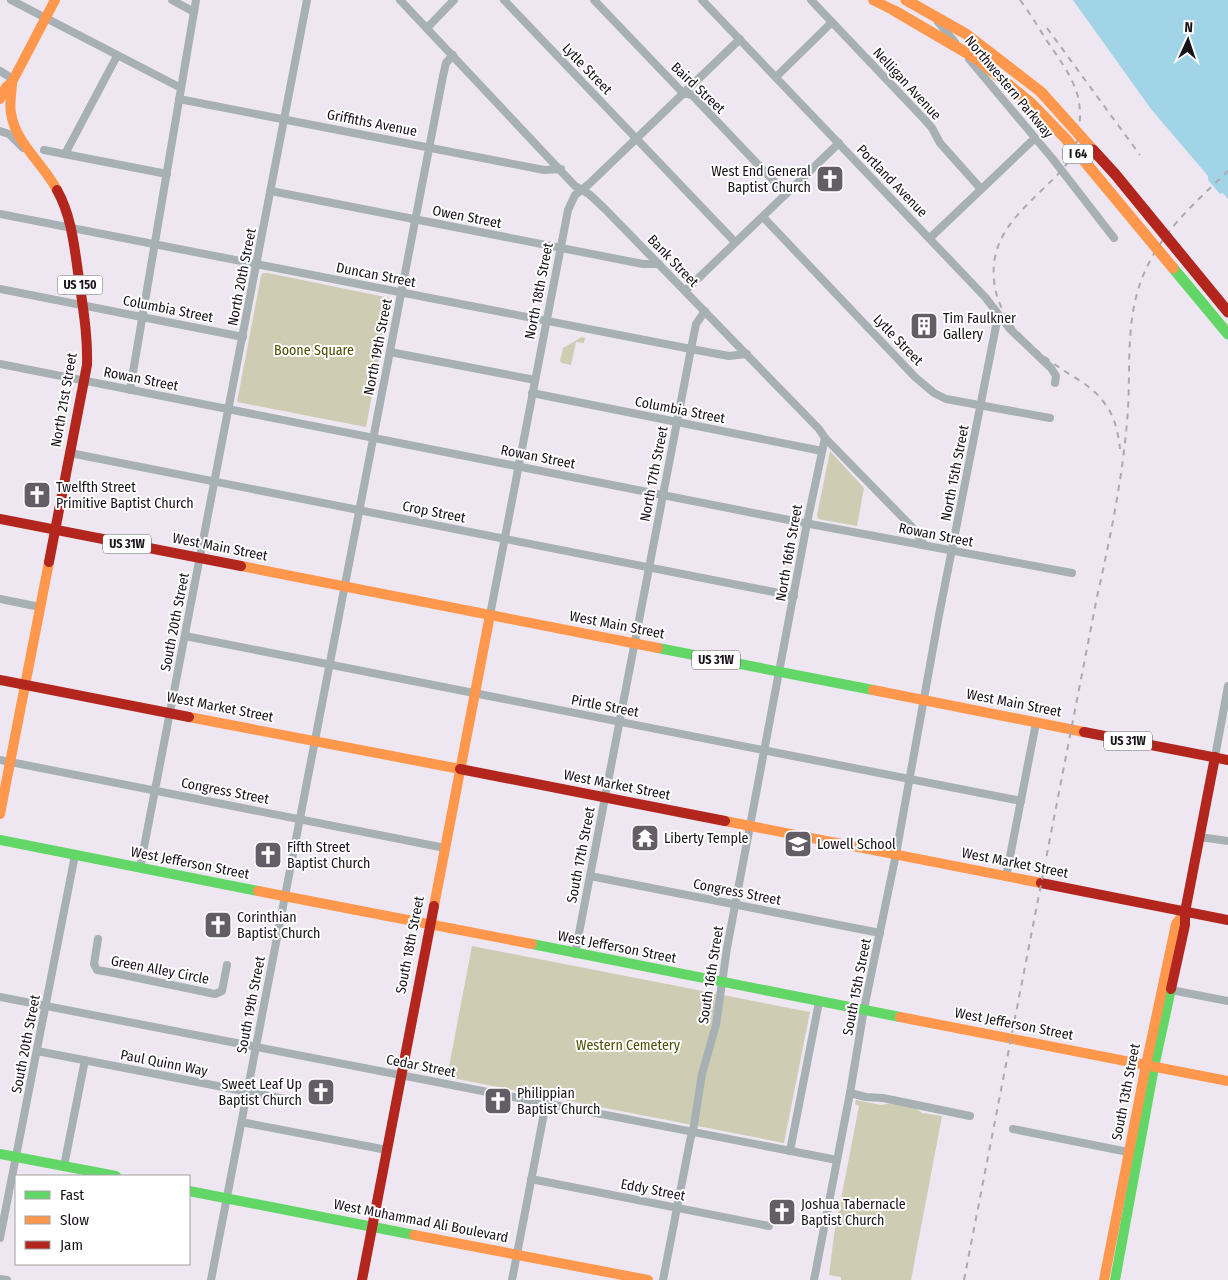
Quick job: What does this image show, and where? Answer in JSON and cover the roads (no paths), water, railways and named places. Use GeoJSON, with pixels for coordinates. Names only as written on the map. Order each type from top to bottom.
{"type":"FeatureCollection","features":[{"type":"Feature","properties":{"kind":"main road","name":"US 150"},"geometry":{"type":"LineString","coordinates":[[0,99],[6,87],[13,80],[55,0]]}},
{"type":"Feature","properties":{"kind":"main road","name":"I 64"},"geometry":{"type":"LineString","coordinates":[[873,0],[977,59],[1031,103],[1066,139],[1228,334]]}},
{"type":"Feature","properties":{"kind":"main road","name":"I 64"},"geometry":{"type":"LineString","coordinates":[[906,0],[966,34],[1040,92],[1115,174],[1228,312]]}},
{"type":"Feature","properties":{"kind":"main road","name":"North 21st Street"},"geometry":{"type":"LineString","coordinates":[[13,80],[10,104],[11,116],[18,133],[40,155],[58,190],[71,228],[88,343],[84,381],[54,530]]}},
{"type":"Feature","properties":{"kind":"main road","name":"West Main Street"},"geometry":{"type":"LineString","coordinates":[[0,519],[1228,760]]}},
{"type":"Feature","properties":{"kind":"main road","name":"US 150"},"geometry":{"type":"LineString","coordinates":[[24,685],[54,530]]}},
{"type":"Feature","properties":{"kind":"main road","name":"South 18th Street"},"geometry":{"type":"LineString","coordinates":[[362,1280],[490,615]]}},
{"type":"Feature","properties":{"kind":"main road","name":"West Market Street"},"geometry":{"type":"LineString","coordinates":[[0,680],[1228,920]]}},
{"type":"Feature","properties":{"kind":"main road"},"geometry":{"type":"LineString","coordinates":[[0,814],[5,761],[24,685]]}},
{"type":"Feature","properties":{"kind":"main road","name":"South 13th Street"},"geometry":{"type":"LineString","coordinates":[[1150,1066],[1171,990],[1185,925],[1185,912],[1215,757]]}},
{"type":"Feature","properties":{"kind":"main road","name":"West Jefferson Street"},"geometry":{"type":"LineString","coordinates":[[0,840],[1228,1081]]}},
{"type":"Feature","properties":{"kind":"main road","name":"South 13th Street"},"geometry":{"type":"LineString","coordinates":[[1115,1280],[1134,1153],[1176,924],[1185,912]]}},
{"type":"Feature","properties":{"kind":"main road","name":"South 13th Street"},"geometry":{"type":"LineString","coordinates":[[1104,1280],[1134,1153]]}},
{"type":"Feature","properties":{"kind":"main road"},"geometry":{"type":"LineString","coordinates":[[0,1154],[111,1175]]}},
{"type":"Feature","properties":{"kind":"main road","name":"West Muhammad Ali Boulevard"},"geometry":{"type":"LineString","coordinates":[[190,1190],[648,1280]]}},
{"type":"Feature","properties":{"kind":"street"},"geometry":{"type":"LineString","coordinates":[[10,0],[181,88]]}},
{"type":"Feature","properties":{"kind":"street"},"geometry":{"type":"LineString","coordinates":[[172,0],[194,12]]}},
{"type":"Feature","properties":{"kind":"street"},"geometry":{"type":"LineString","coordinates":[[130,390],[196,0]]}},
{"type":"Feature","properties":{"kind":"street","name":"North 20th Street"},"geometry":{"type":"LineString","coordinates":[[200,558],[307,0]]}},
{"type":"Feature","properties":{"kind":"street","name":"Bank Street"},"geometry":{"type":"LineString","coordinates":[[400,0],[575,186],[606,209],[747,354],[825,438],[913,528],[924,545]]}},
{"type":"Feature","properties":{"kind":"street"},"geometry":{"type":"LineString","coordinates":[[427,28],[454,0]]}},
{"type":"Feature","properties":{"kind":"street","name":"Lytle Street"},"geometry":{"type":"LineString","coordinates":[[504,0],[735,242]]}},
{"type":"Feature","properties":{"kind":"street","name":"Baird Street"},"geometry":{"type":"LineString","coordinates":[[594,0],[683,93],[692,95],[786,194]]}},
{"type":"Feature","properties":{"kind":"street","name":"Portland Avenue"},"geometry":{"type":"LineString","coordinates":[[702,0],[930,238],[985,297],[1010,329],[1051,368],[1056,376],[1056,384]]}},
{"type":"Feature","properties":{"kind":"street","name":"Nelligan Avenue"},"geometry":{"type":"LineString","coordinates":[[811,0],[925,120],[940,143],[981,189]]}},
{"type":"Feature","properties":{"kind":"street","name":"Northwestern Parkway"},"geometry":{"type":"LineString","coordinates":[[920,0],[1035,138],[1114,238]]}},
{"type":"Feature","properties":{"kind":"street"},"geometry":{"type":"LineString","coordinates":[[776,77],[832,22]]}},
{"type":"Feature","properties":{"kind":"street","name":"North 18th Street"},"geometry":{"type":"LineString","coordinates":[[490,615],[568,210],[575,195],[637,139],[740,40]]}},
{"type":"Feature","properties":{"kind":"street","name":"North 19th Street"},"geometry":{"type":"LineString","coordinates":[[345,587],[446,63],[453,55]]}},
{"type":"Feature","properties":{"kind":"street"},"geometry":{"type":"LineString","coordinates":[[65,154],[117,56]]}},
{"type":"Feature","properties":{"kind":"street"},"geometry":{"type":"LineString","coordinates":[[0,71],[13,80]]}},
{"type":"Feature","properties":{"kind":"street","name":"Griffiths Avenue"},"geometry":{"type":"LineString","coordinates":[[179,99],[544,170],[560,169]]}},
{"type":"Feature","properties":{"kind":"street"},"geometry":{"type":"LineString","coordinates":[[0,131],[9,134],[40,155],[65,154],[167,174]]}},
{"type":"Feature","properties":{"kind":"street"},"geometry":{"type":"LineString","coordinates":[[930,238],[1035,138]]}},
{"type":"Feature","properties":{"kind":"street"},"geometry":{"type":"LineString","coordinates":[[685,291],[839,143]]}},
{"type":"Feature","properties":{"kind":"street","name":"Owen Street"},"geometry":{"type":"LineString","coordinates":[[271,191],[560,249],[643,264],[658,264]]}},
{"type":"Feature","properties":{"kind":"street","name":"Duncan Street"},"geometry":{"type":"LineString","coordinates":[[0,214],[691,349],[729,356],[747,354]]}},
{"type":"Feature","properties":{"kind":"street","name":"Lytle Street"},"geometry":{"type":"LineString","coordinates":[[762,216],[924,386],[946,399],[1050,418]]}},
{"type":"Feature","properties":{"kind":"street","name":"Columbia Street"},"geometry":{"type":"LineString","coordinates":[[0,289],[243,337]]}},
{"type":"Feature","properties":{"kind":"street","name":"North 15th Street"},"geometry":{"type":"LineString","coordinates":[[925,700],[938,623],[998,321],[995,310]]}},
{"type":"Feature","properties":{"kind":"street","name":"North 17th Street"},"geometry":{"type":"LineString","coordinates":[[634,644],[696,324],[705,311]]}},
{"type":"Feature","properties":{"kind":"street"},"geometry":{"type":"LineString","coordinates":[[390,352],[535,380]]}},
{"type":"Feature","properties":{"kind":"street","name":"Rowan Street"},"geometry":{"type":"LineString","coordinates":[[0,364],[807,523],[1072,573]]}},
{"type":"Feature","properties":{"kind":"street","name":"Columbia Street"},"geometry":{"type":"LineString","coordinates":[[532,393],[822,450]]}},
{"type":"Feature","properties":{"kind":"street","name":"North 16th Street"},"geometry":{"type":"LineString","coordinates":[[779,673],[825,438]]}},
{"type":"Feature","properties":{"kind":"street","name":"Crop Street"},"geometry":{"type":"LineString","coordinates":[[70,453],[794,596]]}},
{"type":"Feature","properties":{"kind":"street","name":"South 20th Street"},"geometry":{"type":"LineString","coordinates":[[140,868],[200,558]]}},
{"type":"Feature","properties":{"kind":"street","name":"South 19th Street"},"geometry":{"type":"LineString","coordinates":[[211,1280],[345,587]]}},
{"type":"Feature","properties":{"kind":"street"},"geometry":{"type":"LineString","coordinates":[[0,599],[40,607]]}},
{"type":"Feature","properties":{"kind":"street","name":"Pirtle Street"},"geometry":{"type":"LineString","coordinates":[[185,636],[1021,801]]}},
{"type":"Feature","properties":{"kind":"street","name":"South 17th Street"},"geometry":{"type":"LineString","coordinates":[[575,954],[634,644]]}},
{"type":"Feature","properties":{"kind":"street","name":"South 16th Street"},"geometry":{"type":"LineString","coordinates":[[663,1280],[693,1132],[702,1074],[716,1025],[735,904],[779,673]]}},
{"type":"Feature","properties":{"kind":"street"},"geometry":{"type":"LineString","coordinates":[[1215,757],[1228,686]]}},
{"type":"Feature","properties":{"kind":"street","name":"South 15th Street"},"geometry":{"type":"LineString","coordinates":[[814,1280],[864,1009],[925,700]]}},
{"type":"Feature","properties":{"kind":"street"},"geometry":{"type":"LineString","coordinates":[[1006,876],[1036,723]]}},
{"type":"Feature","properties":{"kind":"street","name":"Congress Street"},"geometry":{"type":"LineString","coordinates":[[5,761],[445,848]]}},
{"type":"Feature","properties":{"kind":"street"},"geometry":{"type":"LineString","coordinates":[[1200,837],[1228,841]]}},
{"type":"Feature","properties":{"kind":"street","name":"South 20th Street"},"geometry":{"type":"LineString","coordinates":[[0,1238],[75,855]]}},
{"type":"Feature","properties":{"kind":"street","name":"Congress Street"},"geometry":{"type":"LineString","coordinates":[[590,876],[880,933]]}},
{"type":"Feature","properties":{"kind":"street","name":"Green Alley Circle"},"geometry":{"type":"LineString","coordinates":[[98,939],[94,964],[98,970],[114,974],[216,994],[222,991],[227,965]]}},
{"type":"Feature","properties":{"kind":"street"},"geometry":{"type":"LineString","coordinates":[[1171,990],[1228,1001]]}},
{"type":"Feature","properties":{"kind":"street","name":"Cedar Street"},"geometry":{"type":"LineString","coordinates":[[0,997],[837,1160]]}},
{"type":"Feature","properties":{"kind":"street"},"geometry":{"type":"LineString","coordinates":[[790,1151],[819,1002]]}},
{"type":"Feature","properties":{"kind":"street","name":"Paul Quinn Way"},"geometry":{"type":"LineString","coordinates":[[37,1051],[285,1099]]}},
{"type":"Feature","properties":{"kind":"street"},"geometry":{"type":"LineString","coordinates":[[64,1166],[84,1060]]}},
{"type":"Feature","properties":{"kind":"street"},"geometry":{"type":"LineString","coordinates":[[850,1093],[866,1097],[891,1099],[970,1116]]}},
{"type":"Feature","properties":{"kind":"street"},"geometry":{"type":"LineString","coordinates":[[512,1280],[546,1103]]}},
{"type":"Feature","properties":{"kind":"street"},"geometry":{"type":"LineString","coordinates":[[242,1121],[387,1150]]}},
{"type":"Feature","properties":{"kind":"street"},"geometry":{"type":"LineString","coordinates":[[1013,1129],[1134,1153]]}},
{"type":"Feature","properties":{"kind":"street","name":"Eddy Street"},"geometry":{"type":"LineString","coordinates":[[532,1179],[769,1226]]}},
{"type":"Feature","properties":{"kind":"street"},"geometry":{"type":"LineString","coordinates":[[0,1279],[7,1280]]}},
{"type":"Feature","properties":{"kind":"water"},"geometry":{"type":"Polygon","coordinates":[[[1073,0],[1228,0],[1228,199],[1223,193],[1220,194],[1208,180],[1208,176],[1151,109],[1073,0]]]}},
{"type":"Feature","properties":{"kind":"railway"},"geometry":{"type":"LineString","coordinates":[[1020,0],[1073,83],[1079,104],[1080,122],[1078,137],[1068,162],[1026,205],[1002,238],[994,264],[994,280],[997,294],[1009,321],[1028,343],[1051,362],[1089,387],[1102,400],[1110,411],[1115,423],[1120,449]]}},
{"type":"Feature","properties":{"kind":"railway"},"geometry":{"type":"LineString","coordinates":[[1047,28],[1140,155]]}},
{"type":"Feature","properties":{"kind":"railway"},"geometry":{"type":"LineString","coordinates":[[964,1280],[1115,510],[1127,422],[1131,325],[1134,306],[1146,269],[1162,241],[1182,216],[1228,171]]}},
{"type":"Feature","properties":{"kind":"place","name":"West End General Baptist Church"},"geometry":{"type":"Point","coordinates":[830,179]}},
{"type":"Feature","properties":{"kind":"place","name":"Tim Faulkner Gallery"},"geometry":{"type":"Point","coordinates":[924,326]}},
{"type":"Feature","properties":{"kind":"place","name":"Twelfth Street Primitive Baptist Church"},"geometry":{"type":"Point","coordinates":[37,495]}},
{"type":"Feature","properties":{"kind":"place","name":"Liberty Temple"},"geometry":{"type":"Point","coordinates":[645,838]}},
{"type":"Feature","properties":{"kind":"place","name":"Lowell School"},"geometry":{"type":"Point","coordinates":[798,844]}},
{"type":"Feature","properties":{"kind":"place","name":"Fifth Street Baptist Church"},"geometry":{"type":"Point","coordinates":[268,855]}},
{"type":"Feature","properties":{"kind":"place","name":"Corinthian Baptist Church"},"geometry":{"type":"Point","coordinates":[218,925]}},
{"type":"Feature","properties":{"kind":"place","name":"Sweet Leaf Up Baptist Church"},"geometry":{"type":"Point","coordinates":[321,1092]}},
{"type":"Feature","properties":{"kind":"place","name":"Philippian Baptist Church"},"geometry":{"type":"Point","coordinates":[498,1101]}},
{"type":"Feature","properties":{"kind":"place","name":"Joshua Tabernacle Baptist Church"},"geometry":{"type":"Point","coordinates":[782,1212]}},
{"type":"Feature","properties":{"kind":"park label","name":"Boone Square"},"geometry":{"type":"Point","coordinates":[314,350]}},
{"type":"Feature","properties":{"kind":"park label","name":"Western Cemetery"},"geometry":{"type":"Point","coordinates":[628,1045]}}]}
